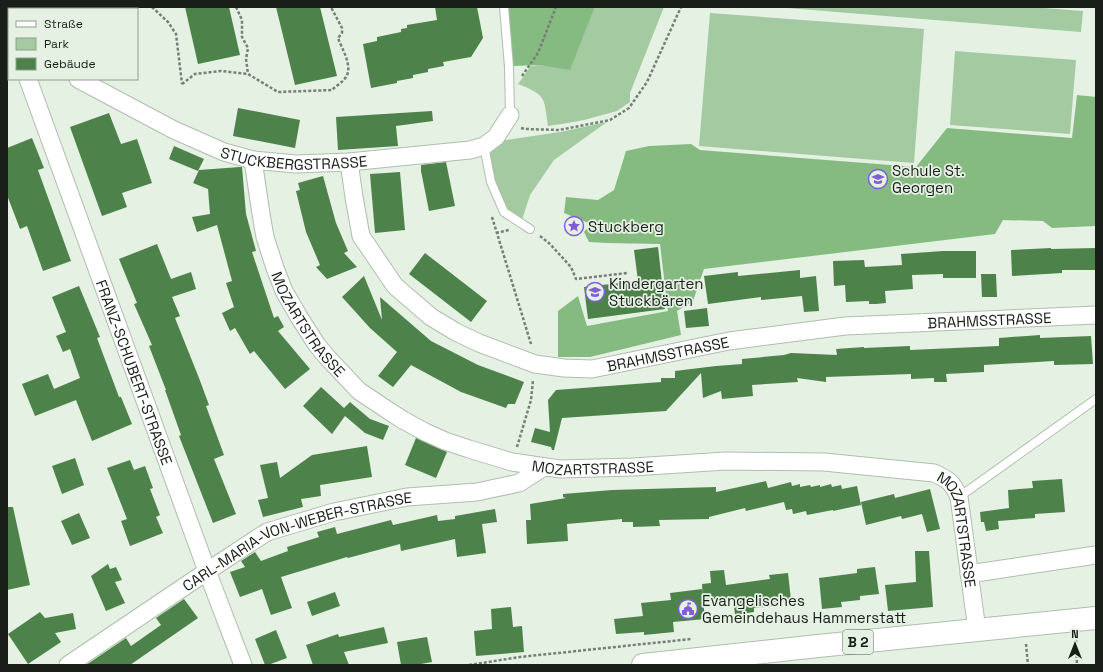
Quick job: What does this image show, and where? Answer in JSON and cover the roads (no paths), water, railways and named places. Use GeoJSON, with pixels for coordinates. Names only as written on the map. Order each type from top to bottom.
{"type":"FeatureCollection","features":[{"type":"Feature","properties":{"kind":"main road","name":"B 2"},"geometry":{"type":"LineString","coordinates":[[642,665],[739,660],[977,630],[1096,618]]}},
{"type":"Feature","properties":{"kind":"street","name":"FRANZ-SCHUBERT-STRASSE"},"geometry":{"type":"LineString","coordinates":[[28,80],[207,571],[243,665]]}},
{"type":"Feature","properties":{"kind":"street","name":"STUCKBERGSTRASSE"},"geometry":{"type":"LineString","coordinates":[[80,80],[174,130],[224,152],[253,160],[296,164],[349,162],[470,150],[484,146],[496,137],[508,119]]}},
{"type":"Feature","properties":{"kind":"street","name":"MOZARTSTRASSE"},"geometry":{"type":"LineString","coordinates":[[253,160],[266,237],[275,268],[284,290],[317,345],[359,390],[382,408],[425,432],[463,447],[512,462],[560,469],[726,461],[824,462],[934,473],[945,478],[954,486],[958,497],[977,630]]}},
{"type":"Feature","properties":{"kind":"street","name":"BRAHMSSTRASSE"},"geometry":{"type":"LineString","coordinates":[[349,162],[361,236],[395,286],[431,317],[456,332],[479,343],[535,364],[564,368],[592,368],[729,341],[845,326],[1096,315]]}},
{"type":"Feature","properties":{"kind":"street","name":"CARL-MARIA-VON-WEBER-STRASSE"},"geometry":{"type":"LineString","coordinates":[[68,665],[267,532],[334,512],[407,497],[477,492],[519,484],[544,467]]}},
{"type":"Feature","properties":{"kind":"street"},"geometry":{"type":"LineString","coordinates":[[969,574],[1096,555]]}},
{"type":"Feature","properties":{"kind":"lane"},"geometry":{"type":"LineString","coordinates":[[504,7],[510,94],[508,119]]}},
{"type":"Feature","properties":{"kind":"lane"},"geometry":{"type":"LineString","coordinates":[[484,146],[491,182],[504,212],[530,229]]}},
{"type":"Feature","properties":{"kind":"lane"},"geometry":{"type":"LineString","coordinates":[[958,497],[1096,399]]}},
{"type":"Feature","properties":{"kind":"place","name":"Schule St. Georgen"},"geometry":{"type":"Point","coordinates":[878,179]}},
{"type":"Feature","properties":{"kind":"place","name":"Stuckberg"},"geometry":{"type":"Point","coordinates":[574,226]}},
{"type":"Feature","properties":{"kind":"place","name":"Kindergarten Stuckbären"},"geometry":{"type":"Point","coordinates":[595,292]}},
{"type":"Feature","properties":{"kind":"place","name":"Evangelisches Gemeindehaus Hammerstatt"},"geometry":{"type":"Point","coordinates":[688,609]}}]}
